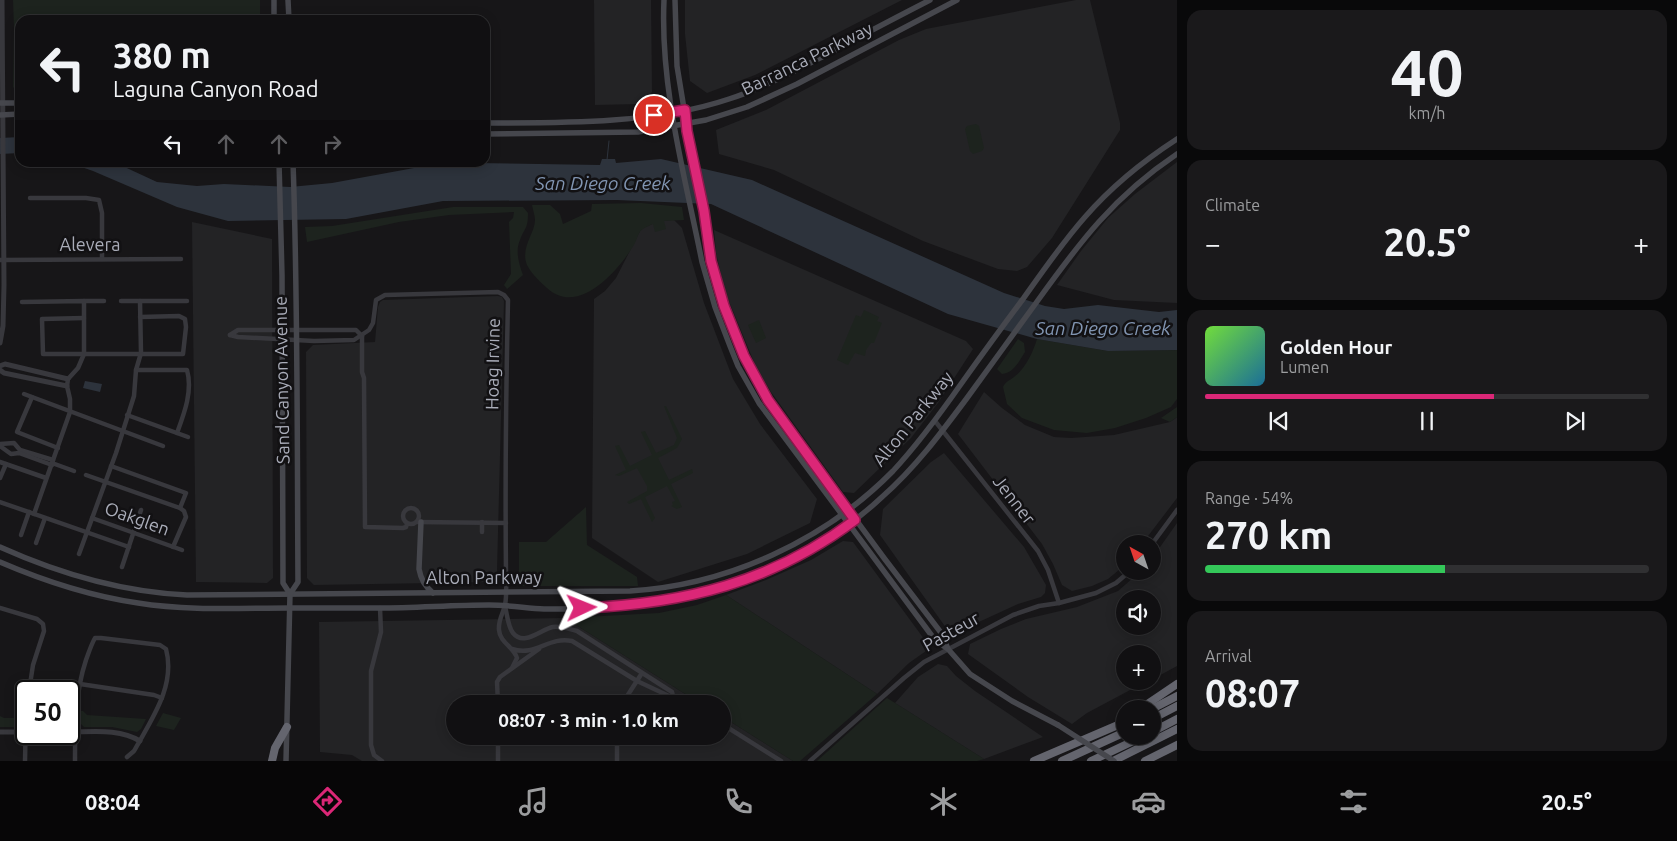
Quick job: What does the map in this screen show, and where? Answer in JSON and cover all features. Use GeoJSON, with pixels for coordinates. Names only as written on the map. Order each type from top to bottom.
{"type":"FeatureCollection","features":[{"type":"Feature","properties":{"kind":"highway"},"geometry":{"type":"LineString","coordinates":[[1153,700],[1177,684]]}},
{"type":"Feature","properties":{"kind":"highway"},"geometry":{"type":"LineString","coordinates":[[1161,704],[1177,696]]}},
{"type":"Feature","properties":{"kind":"highway"},"geometry":{"type":"LineString","coordinates":[[1161,714],[1177,706]]}},
{"type":"Feature","properties":{"kind":"highway"},"geometry":{"type":"LineString","coordinates":[[1161,727],[1177,719]]}},
{"type":"Feature","properties":{"kind":"highway"},"geometry":{"type":"LineString","coordinates":[[1034,761],[1116,726]]}},
{"type":"Feature","properties":{"kind":"highway"},"geometry":{"type":"LineString","coordinates":[[272,761],[275,748],[287,727]]}},
{"type":"Feature","properties":{"kind":"highway"},"geometry":{"type":"LineString","coordinates":[[1113,761],[1177,729]]}},
{"type":"Feature","properties":{"kind":"highway"},"geometry":{"type":"LineString","coordinates":[[1062,761],[1116,736]]}},
{"type":"Feature","properties":{"kind":"highway"},"geometry":{"type":"LineString","coordinates":[[1091,761],[1125,745]]}},
{"type":"Feature","properties":{"kind":"highway"},"geometry":{"type":"LineString","coordinates":[[1145,761],[1177,745]]}},
{"type":"Feature","properties":{"kind":"main road"},"geometry":{"type":"LineString","coordinates":[[274,0],[274,15]]}},
{"type":"Feature","properties":{"kind":"main road"},"geometry":{"type":"LineString","coordinates":[[288,0],[289,15]]}},
{"type":"Feature","properties":{"kind":"main road"},"geometry":{"type":"LineString","coordinates":[[664,0],[662,33],[674,126],[708,285],[738,366],[758,403],[935,640],[948,650],[976,678],[1012,701],[1058,725],[1113,761]]}},
{"type":"Feature","properties":{"kind":"main road"},"geometry":{"type":"LineString","coordinates":[[675,0],[677,66],[693,162],[704,211],[711,261],[724,306],[746,363],[768,400],[855,520],[942,634],[948,650]]}},
{"type":"Feature","properties":{"kind":"main road","name":"Barranca Parkway"},"geometry":{"type":"LineString","coordinates":[[490,123],[541,123],[636,118],[672,113],[728,100],[767,84],[930,0]]}},
{"type":"Feature","properties":{"kind":"main road","name":"Barranca Parkway"},"geometry":{"type":"LineString","coordinates":[[490,134],[638,132],[687,124],[746,107],[772,96],[956,0]]}},
{"type":"Feature","properties":{"kind":"main road"},"geometry":{"type":"LineString","coordinates":[[2,103],[15,103]]}},
{"type":"Feature","properties":{"kind":"main road"},"geometry":{"type":"LineString","coordinates":[[2,115],[15,114]]}},
{"type":"Feature","properties":{"kind":"main road","name":"Alton Parkway"},"geometry":{"type":"LineString","coordinates":[[0,547],[66,574],[132,589],[187,595],[630,591],[704,580],[740,568],[776,553],[812,534],[841,515],[893,471],[935,421],[1027,293],[1071,234],[1094,207],[1140,165],[1177,139]]}},
{"type":"Feature","properties":{"kind":"main road","name":"Alton Parkway"},"geometry":{"type":"LineString","coordinates":[[0,562],[61,586],[98,596],[134,603],[185,608],[380,608],[491,605],[546,609],[609,607],[684,597],[723,587],[782,564],[818,545],[855,520],[880,500],[905,476],[942,430],[1072,252],[1109,209],[1142,180],[1177,154]]}},
{"type":"Feature","properties":{"kind":"main road","name":"Sand Canyon Avenue"},"geometry":{"type":"LineString","coordinates":[[279,167],[283,583],[290,594]]}},
{"type":"Feature","properties":{"kind":"main road","name":"Sand Canyon Avenue"},"geometry":{"type":"LineString","coordinates":[[286,761],[289,608],[290,594],[298,582],[296,229],[293,167]]}},
{"type":"Feature","properties":{"kind":"main road"},"geometry":{"type":"LineString","coordinates":[[419,522],[419,570],[422,580],[433,593]]}},
{"type":"Feature","properties":{"kind":"street"},"geometry":{"type":"LineString","coordinates":[[0,343],[3,326],[4,160],[2,0]]}},
{"type":"Feature","properties":{"kind":"street"},"geometry":{"type":"LineString","coordinates":[[30,198],[86,198],[99,200],[102,213],[102,260]]}},
{"type":"Feature","properties":{"kind":"street","name":"Alevera"},"geometry":{"type":"LineString","coordinates":[[2,260],[181,259]]}},
{"type":"Feature","properties":{"kind":"street","name":"Hoag Irvine"},"geometry":{"type":"LineString","coordinates":[[362,336],[370,330],[373,323],[376,300],[385,295],[498,292],[506,297],[508,308],[505,606]]}},
{"type":"Feature","properties":{"kind":"street"},"geometry":{"type":"LineString","coordinates":[[21,535],[58,448],[70,412],[68,379],[78,368],[84,354],[84,301]]}},
{"type":"Feature","properties":{"kind":"street"},"geometry":{"type":"LineString","coordinates":[[121,301],[187,301]]}},
{"type":"Feature","properties":{"kind":"street","name":"Oakglen"},"geometry":{"type":"LineString","coordinates":[[79,554],[134,396],[136,370],[141,353],[140,301]]}},
{"type":"Feature","properties":{"kind":"street"},"geometry":{"type":"LineString","coordinates":[[22,302],[104,302]]}},
{"type":"Feature","properties":{"kind":"street"},"geometry":{"type":"LineString","coordinates":[[84,318],[42,319],[42,354],[183,354],[186,326],[184,319],[179,316],[140,317]]}},
{"type":"Feature","properties":{"kind":"street"},"geometry":{"type":"LineString","coordinates":[[362,336],[354,340],[314,341],[281,338],[238,338],[230,335],[238,330],[356,330],[362,336],[365,527],[403,528],[407,524],[419,522],[506,522]]}},
{"type":"Feature","properties":{"kind":"street"},"geometry":{"type":"LineString","coordinates":[[0,366],[6,364],[68,379]]}},
{"type":"Feature","properties":{"kind":"street"},"geometry":{"type":"LineString","coordinates":[[0,370],[4,373],[67,386]]}},
{"type":"Feature","properties":{"kind":"street"},"geometry":{"type":"LineString","coordinates":[[136,370],[187,370],[188,397],[177,433]]}},
{"type":"Feature","properties":{"kind":"street"},"geometry":{"type":"LineString","coordinates":[[37,380],[39,371]]}},
{"type":"Feature","properties":{"kind":"street"},"geometry":{"type":"LineString","coordinates":[[24,394],[163,446]]}},
{"type":"Feature","properties":{"kind":"street"},"geometry":{"type":"LineString","coordinates":[[32,397],[17,432],[58,448]]}},
{"type":"Feature","properties":{"kind":"street"},"geometry":{"type":"LineString","coordinates":[[127,415],[188,438]]}},
{"type":"Feature","properties":{"kind":"street","name":"Jenner"},"geometry":{"type":"LineString","coordinates":[[935,421],[1038,551],[1048,570],[1059,603]]}},
{"type":"Feature","properties":{"kind":"street"},"geometry":{"type":"LineString","coordinates":[[0,445],[14,442],[20,451],[74,471]]}},
{"type":"Feature","properties":{"kind":"street"},"geometry":{"type":"LineString","coordinates":[[0,445],[11,454],[20,451]]}},
{"type":"Feature","properties":{"kind":"street"},"geometry":{"type":"LineString","coordinates":[[0,462],[46,478]]}},
{"type":"Feature","properties":{"kind":"street"},"geometry":{"type":"LineString","coordinates":[[0,478],[6,464]]}},
{"type":"Feature","properties":{"kind":"street"},"geometry":{"type":"LineString","coordinates":[[111,466],[186,493],[180,508]]}},
{"type":"Feature","properties":{"kind":"street","name":"Oakglen"},"geometry":{"type":"LineString","coordinates":[[86,475],[180,508],[186,517],[173,547]]}},
{"type":"Feature","properties":{"kind":"street","name":"Oakglen"},"geometry":{"type":"LineString","coordinates":[[0,502],[129,547]]}},
{"type":"Feature","properties":{"kind":"street"},"geometry":{"type":"LineString","coordinates":[[407,524],[403,517],[404,512],[413,508],[418,512],[419,522]]}},
{"type":"Feature","properties":{"kind":"street"},"geometry":{"type":"LineString","coordinates":[[122,566],[141,510]]}},
{"type":"Feature","properties":{"kind":"street"},"geometry":{"type":"LineString","coordinates":[[1159,535],[1177,510]]}},
{"type":"Feature","properties":{"kind":"street"},"geometry":{"type":"LineString","coordinates":[[36,543],[45,518]]}},
{"type":"Feature","properties":{"kind":"street","name":"Oakglen"},"geometry":{"type":"LineString","coordinates":[[92,518],[182,550]]}},
{"type":"Feature","properties":{"kind":"street"},"geometry":{"type":"LineString","coordinates":[[482,522],[482,532]]}},
{"type":"Feature","properties":{"kind":"street","name":"Pasteur"},"geometry":{"type":"LineString","coordinates":[[810,761],[924,662],[1013,614],[1096,593],[1108,588],[1118,580]]}},
{"type":"Feature","properties":{"kind":"street"},"geometry":{"type":"LineString","coordinates":[[505,606],[498,628],[504,642],[515,652],[517,658],[512,668]]}},
{"type":"Feature","properties":{"kind":"street"},"geometry":{"type":"LineString","coordinates":[[505,606],[512,633],[516,637],[528,638],[549,628],[564,627],[577,631],[672,692],[673,695]]}},
{"type":"Feature","properties":{"kind":"street"},"geometry":{"type":"LineString","coordinates":[[0,608],[37,619],[43,624],[44,631],[30,680]]}},
{"type":"Feature","properties":{"kind":"street"},"geometry":{"type":"LineString","coordinates":[[380,608],[381,632],[371,671],[372,752],[382,761]]}},
{"type":"Feature","properties":{"kind":"street"},"geometry":{"type":"LineString","coordinates":[[127,757],[134,751],[158,709],[162,698],[167,677],[168,655],[166,649],[160,645],[95,638],[91,644],[80,684],[154,695],[162,698]]}},
{"type":"Feature","properties":{"kind":"street"},"geometry":{"type":"LineString","coordinates":[[511,648],[525,652],[553,641],[572,641],[637,681],[667,695]]}},
{"type":"Feature","properties":{"kind":"street"},"geometry":{"type":"LineString","coordinates":[[498,695],[498,680],[500,677],[523,662],[542,646]]}},
{"type":"Feature","properties":{"kind":"street"},"geometry":{"type":"LineString","coordinates":[[628,695],[642,673]]}},
{"type":"Feature","properties":{"kind":"street"},"geometry":{"type":"LineString","coordinates":[[731,730],[781,761]]}},
{"type":"Feature","properties":{"kind":"street"},"geometry":{"type":"LineString","coordinates":[[0,732],[15,732]]}},
{"type":"Feature","properties":{"kind":"street"},"geometry":{"type":"LineString","coordinates":[[80,732],[120,733],[131,735],[140,740]]}},
{"type":"Feature","properties":{"kind":"street"},"geometry":{"type":"LineString","coordinates":[[25,761],[26,745]]}},
{"type":"Feature","properties":{"kind":"street"},"geometry":{"type":"LineString","coordinates":[[73,745],[75,761]]}},
{"type":"Feature","properties":{"kind":"street"},"geometry":{"type":"LineString","coordinates":[[498,745],[498,761]]}},
{"type":"Feature","properties":{"kind":"street"},"geometry":{"type":"LineString","coordinates":[[617,745],[617,761]]}},
{"type":"Feature","properties":{"kind":"shaded area"},"geometry":{"type":"Polygon","coordinates":[[[13,0],[260,0],[260,15],[15,15],[15,89],[13,87],[13,0]]]}},
{"type":"Feature","properties":{"kind":"shaded area"},"geometry":{"type":"Polygon","coordinates":[[[594,0],[651,0],[652,92],[639,104],[595,105],[594,0]]]}},
{"type":"Feature","properties":{"kind":"shaded area"},"geometry":{"type":"Polygon","coordinates":[[[685,0],[902,0],[755,75],[707,93],[690,81],[685,34],[685,0]]]}},
{"type":"Feature","properties":{"kind":"shaded area"},"geometry":{"type":"Polygon","coordinates":[[[1076,0],[1090,0],[1120,123],[1120,130],[1052,238],[1027,267],[1017,271],[998,269],[923,241],[774,170],[719,154],[716,130],[766,110],[899,40],[926,29],[1076,0]]]}},
{"type":"Feature","properties":{"kind":"shaded area"},"geometry":{"type":"Polygon","coordinates":[[[976,124],[979,126],[984,148],[982,151],[973,154],[970,151],[965,129],[967,126],[976,124]]]}},
{"type":"Feature","properties":{"kind":"shaded area"},"geometry":{"type":"Polygon","coordinates":[[[1177,162],[1177,303],[1114,300],[1057,285],[1108,218],[1135,194],[1177,162]]]}},
{"type":"Feature","properties":{"kind":"shaded area"},"geometry":{"type":"Polygon","coordinates":[[[641,203],[682,207],[684,220],[664,221],[666,229],[655,232],[653,224],[641,230],[634,245],[618,267],[608,278],[584,294],[571,297],[559,296],[541,283],[527,265],[525,259],[526,247],[535,220],[532,205],[550,205],[560,214],[563,224],[591,211],[592,204],[641,203]]]}},
{"type":"Feature","properties":{"kind":"shaded area"},"geometry":{"type":"Polygon","coordinates":[[[453,207],[523,207],[528,213],[527,225],[518,249],[523,275],[507,289],[504,285],[511,274],[509,222],[513,218],[514,212],[449,215],[399,222],[307,242],[305,227],[332,226],[453,207]]]}},
{"type":"Feature","properties":{"kind":"shaded area"},"geometry":{"type":"Polygon","coordinates":[[[674,220],[682,228],[704,303],[733,379],[760,424],[817,499],[810,523],[747,554],[658,582],[592,538],[594,299],[605,291],[616,278],[641,229],[659,221],[674,220]]]}},
{"type":"Feature","properties":{"kind":"shaded area"},"geometry":{"type":"Polygon","coordinates":[[[192,222],[272,239],[273,578],[267,583],[196,582],[192,222]]]}},
{"type":"Feature","properties":{"kind":"shaded area"},"geometry":{"type":"Polygon","coordinates":[[[714,230],[966,341],[973,349],[938,403],[911,438],[854,493],[843,492],[771,392],[756,367],[725,292],[716,253],[714,230]]]}},
{"type":"Feature","properties":{"kind":"shaded area"},"geometry":{"type":"Polygon","coordinates":[[[502,297],[504,301],[497,571],[492,582],[314,585],[307,578],[306,352],[313,345],[375,342],[378,307],[383,300],[502,297]]]}},
{"type":"Feature","properties":{"kind":"shaded area"},"geometry":{"type":"Polygon","coordinates":[[[864,310],[879,317],[877,321],[882,323],[874,343],[871,343],[866,350],[865,356],[855,353],[848,365],[837,360],[856,315],[861,317],[864,310]]]}},
{"type":"Feature","properties":{"kind":"shaded area"},"geometry":{"type":"Polygon","coordinates":[[[759,320],[766,338],[756,343],[748,325],[759,320]]]}},
{"type":"Feature","properties":{"kind":"shaded area"},"geometry":{"type":"Polygon","coordinates":[[[1018,339],[1024,343],[1025,352],[1013,369],[1002,374],[997,369],[1018,339]]]}},
{"type":"Feature","properties":{"kind":"shaded area"},"geometry":{"type":"Polygon","coordinates":[[[1037,339],[1108,351],[1177,350],[1177,399],[1171,407],[1146,418],[1115,428],[1087,433],[1054,430],[1022,418],[1007,404],[1003,387],[1025,364],[1037,339]]]}},
{"type":"Feature","properties":{"kind":"shaded area"},"geometry":{"type":"Polygon","coordinates":[[[984,392],[1025,425],[1054,437],[1071,438],[1114,435],[1170,422],[1177,417],[1177,498],[1149,535],[1116,535],[1116,572],[1108,579],[1092,586],[1072,591],[1062,585],[1042,544],[958,434],[984,392]]]}},
{"type":"Feature","properties":{"kind":"shaded area"},"geometry":{"type":"Polygon","coordinates":[[[664,406],[666,406],[682,439],[677,448],[658,458],[669,480],[692,469],[693,473],[671,484],[682,507],[677,509],[671,506],[673,505],[672,502],[675,501],[667,486],[645,497],[655,518],[652,522],[641,499],[629,504],[627,502],[647,491],[647,486],[637,468],[619,476],[615,475],[626,470],[615,446],[619,445],[630,466],[652,455],[641,432],[645,431],[656,453],[674,445],[677,438],[664,406]]]}},
{"type":"Feature","properties":{"kind":"shaded area"},"geometry":{"type":"Polygon","coordinates":[[[1177,407],[1177,417],[1170,422],[1161,418],[1177,407]]]}},
{"type":"Feature","properties":{"kind":"shaded area"},"geometry":{"type":"Polygon","coordinates":[[[944,453],[1024,547],[1046,585],[1045,593],[1041,597],[1018,604],[957,632],[949,632],[880,535],[883,509],[931,462],[944,453]]]}},
{"type":"Feature","properties":{"kind":"shaded area"},"geometry":{"type":"Polygon","coordinates":[[[586,507],[587,545],[637,577],[638,586],[519,586],[519,542],[546,542],[586,507]]]}},
{"type":"Feature","properties":{"kind":"shaded area"},"geometry":{"type":"Polygon","coordinates":[[[1177,523],[1177,666],[1161,675],[1161,645],[1116,645],[1116,690],[1130,690],[1087,713],[1072,724],[1028,697],[968,654],[970,644],[1001,629],[1026,619],[1077,607],[1116,592],[1116,635],[1161,635],[1161,590],[1119,590],[1131,580],[1161,580],[1161,546],[1177,523]]]}},
{"type":"Feature","properties":{"kind":"shaded area"},"geometry":{"type":"Polygon","coordinates":[[[843,541],[853,542],[927,643],[926,651],[909,663],[877,694],[726,595],[811,560],[843,541]]]}},
{"type":"Feature","properties":{"kind":"shaded area"},"geometry":{"type":"Polygon","coordinates":[[[726,595],[877,694],[800,761],[793,761],[731,722],[731,695],[687,695],[565,618],[659,613],[697,605],[726,595]]]}},
{"type":"Feature","properties":{"kind":"shaded area"},"geometry":{"type":"Polygon","coordinates":[[[565,618],[687,695],[446,695],[446,745],[731,745],[731,722],[793,761],[362,761],[352,755],[320,752],[319,622],[565,618]]]}},
{"type":"Feature","properties":{"kind":"shaded area"},"geometry":{"type":"Polygon","coordinates":[[[938,664],[947,666],[975,691],[1043,737],[984,759],[895,703],[918,677],[938,664]]]}},
{"type":"Feature","properties":{"kind":"shaded area"},"geometry":{"type":"Polygon","coordinates":[[[887,698],[984,759],[977,761],[817,761],[887,698]]]}},
{"type":"Feature","properties":{"kind":"shaded area"},"geometry":{"type":"Polygon","coordinates":[[[81,711],[87,715],[146,719],[141,729],[137,732],[112,727],[84,727],[80,723],[81,711]]]}},
{"type":"Feature","properties":{"kind":"shaded area"},"geometry":{"type":"Polygon","coordinates":[[[163,713],[181,718],[174,730],[156,726],[163,713]]]}},
{"type":"Feature","properties":{"kind":"shaded area"},"geometry":{"type":"Polygon","coordinates":[[[0,716],[15,718],[15,727],[0,727],[0,716]]]}},
{"type":"Feature","properties":{"kind":"water"},"geometry":{"type":"Polygon","coordinates":[[[15,137],[15,153],[0,154],[0,138],[15,137]]]}},
{"type":"Feature","properties":{"kind":"water","name":"San Diego Creek"},"geometry":{"type":"Polygon","coordinates":[[[602,159],[615,159],[616,163],[661,159],[752,180],[1004,293],[1045,306],[1064,309],[1098,305],[1159,312],[1177,310],[1177,350],[1108,351],[1037,339],[948,314],[711,204],[617,200],[443,201],[346,219],[228,221],[177,207],[82,167],[125,167],[157,182],[197,186],[224,184],[290,187],[332,183],[426,167],[490,167],[490,163],[600,165],[602,159]]]}},
{"type":"Feature","properties":{"kind":"water"},"geometry":{"type":"Polygon","coordinates":[[[85,381],[102,384],[100,392],[83,388],[85,381]]]}},
{"type":"Feature","properties":{"kind":"waterway"},"geometry":{"type":"LineString","coordinates":[[607,160],[609,141]]}},
{"type":"Feature","properties":{"kind":"route"},"geometry":{"type":"LineString","coordinates":[[582,608],[671,600],[748,579],[806,552],[855,520],[768,400],[746,363],[724,306],[711,261],[704,211],[687,131],[685,110],[654,115]]}}]}
